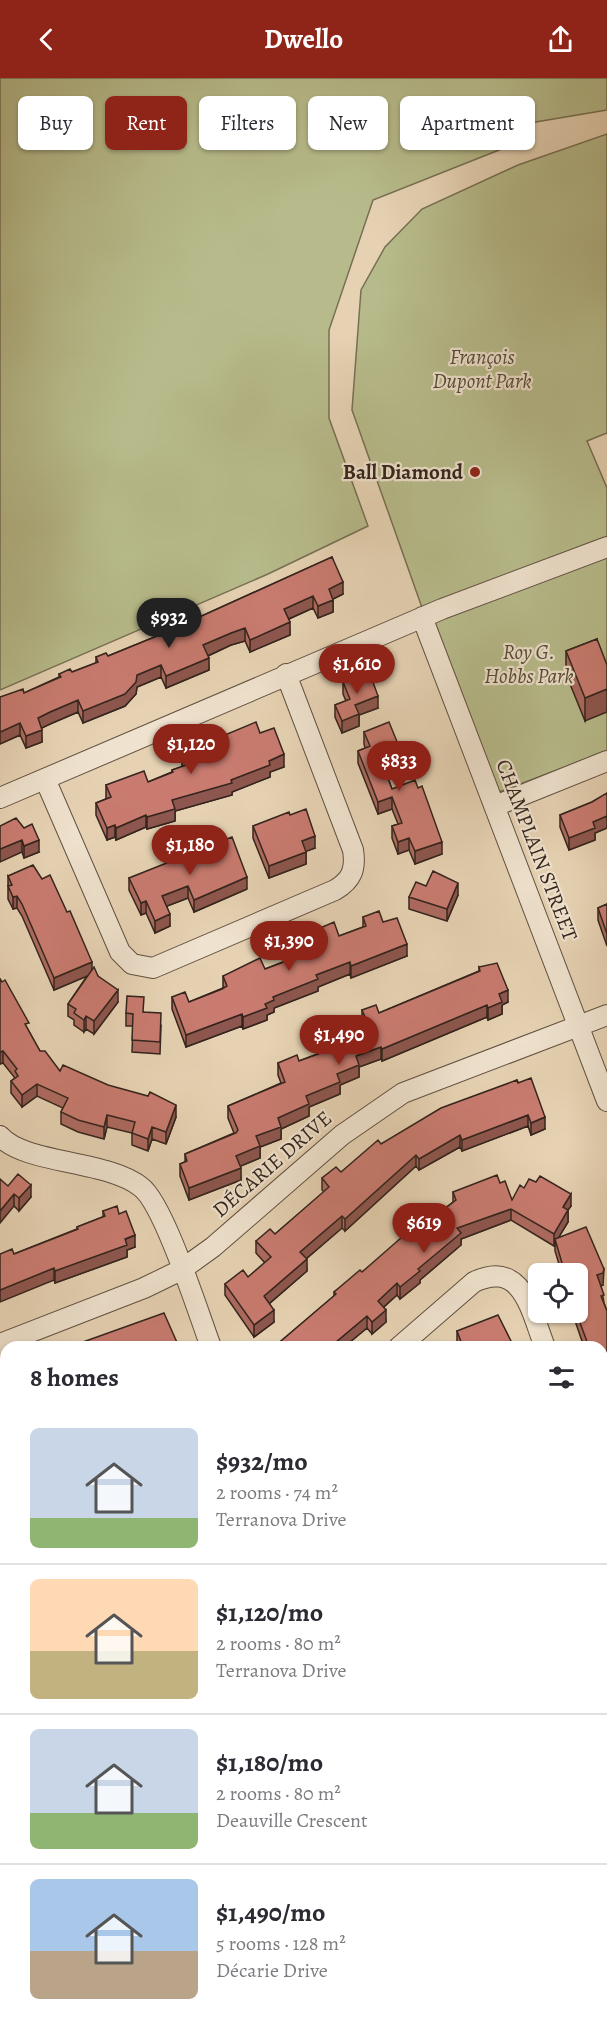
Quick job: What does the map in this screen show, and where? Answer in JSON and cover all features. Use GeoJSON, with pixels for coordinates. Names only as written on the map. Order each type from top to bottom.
{"type":"FeatureCollection","features":[{"type":"Feature","properties":{"kind":"street"},"geometry":{"type":"LineString","coordinates":[[0,798],[422,617],[607,546]]}},
{"type":"Feature","properties":{"kind":"street","name":"CHAMPLAIN STREET"},"geometry":{"type":"LineString","coordinates":[[422,617],[607,1101]]}},
{"type":"Feature","properties":{"kind":"street"},"geometry":{"type":"LineString","coordinates":[[45,779],[120,952],[132,964],[153,968],[335,890],[352,875],[355,862],[353,850],[286,675]]}},
{"type":"Feature","properties":{"kind":"street"},"geometry":{"type":"LineString","coordinates":[[495,806],[607,761]]}},
{"type":"Feature","properties":{"kind":"street","name":"DÉCARIE DRIVE"},"geometry":{"type":"LineString","coordinates":[[8,1341],[144,1288],[182,1270],[213,1247],[342,1135],[372,1112],[404,1093],[607,1015]]}},
{"type":"Feature","properties":{"kind":"street"},"geometry":{"type":"LineString","coordinates":[[0,1136],[18,1148],[116,1174],[143,1188],[158,1210],[209,1341]]}},
{"type":"Feature","properties":{"kind":"street"},"geometry":{"type":"LineString","coordinates":[[406,1341],[474,1282],[486,1276],[500,1275],[514,1281],[524,1294],[542,1341]]}},
{"type":"Feature","properties":{"kind":"green space"},"geometry":{"type":"Polygon","coordinates":[[[0,78],[607,78],[607,110],[535,122],[535,96],[400,96],[400,150],[499,150],[373,200],[329,330],[329,418],[368,526],[268,574],[0,690],[0,78]]]}},
{"type":"Feature","properties":{"kind":"green space","name":"François Dupont Park"},"geometry":{"type":"Polygon","coordinates":[[[607,134],[607,433],[587,441],[607,488],[607,544],[425,616],[352,410],[361,290],[385,247],[422,209],[518,165],[607,134]]]}},
{"type":"Feature","properties":{"kind":"green space","name":"Roy G. Hobbs Park"},"geometry":{"type":"Polygon","coordinates":[[[607,552],[607,751],[496,793],[427,623],[607,552]]]}},
{"type":"Feature","properties":{"kind":"building"},"geometry":{"type":"Polygon","coordinates":[[[332,557],[343,582],[329,589],[333,600],[318,606],[313,596],[284,609],[290,622],[250,640],[245,628],[203,645],[209,658],[166,676],[161,665],[137,675],[136,682],[125,694],[83,711],[78,700],[50,712],[38,718],[42,730],[26,736],[20,723],[0,732],[0,697],[23,689],[24,693],[61,677],[59,674],[70,669],[72,672],[98,662],[96,657],[106,653],[108,656],[162,634],[332,557]]]}},
{"type":"Feature","properties":{"kind":"building"},"geometry":{"type":"Polygon","coordinates":[[[597,639],[607,665],[607,689],[585,698],[566,651],[597,639]]]}},
{"type":"Feature","properties":{"kind":"building"},"geometry":{"type":"Polygon","coordinates":[[[369,671],[378,696],[355,705],[359,714],[342,721],[335,705],[350,699],[343,682],[369,671]]]}},
{"type":"Feature","properties":{"kind":"building"},"geometry":{"type":"Polygon","coordinates":[[[256,722],[260,733],[274,728],[284,754],[269,761],[270,765],[231,780],[232,783],[172,800],[175,809],[147,817],[146,815],[116,828],[115,825],[107,828],[96,803],[111,797],[106,785],[144,771],[148,782],[173,772],[172,770],[186,765],[182,753],[256,722]]]}},
{"type":"Feature","properties":{"kind":"building"},"geometry":{"type":"Polygon","coordinates":[[[389,722],[400,749],[380,757],[392,789],[415,780],[418,788],[422,786],[442,842],[415,851],[409,838],[398,842],[392,826],[402,823],[392,797],[378,802],[358,751],[370,746],[364,732],[389,722]]]}},
{"type":"Feature","properties":{"kind":"building"},"geometry":{"type":"Polygon","coordinates":[[[607,793],[607,816],[593,822],[595,828],[569,838],[560,815],[607,793]]]}},
{"type":"Feature","properties":{"kind":"building"},"geometry":{"type":"Polygon","coordinates":[[[306,809],[315,836],[302,841],[306,852],[269,866],[253,826],[289,812],[290,815],[306,809]]]}},
{"type":"Feature","properties":{"kind":"building"},"geometry":{"type":"Polygon","coordinates":[[[16,818],[24,828],[32,824],[39,840],[24,846],[22,840],[0,849],[0,826],[16,818]]]}},
{"type":"Feature","properties":{"kind":"building"},"geometry":{"type":"Polygon","coordinates":[[[232,837],[247,877],[194,900],[188,886],[162,896],[170,914],[155,921],[146,901],[141,903],[129,878],[232,837]]]}},
{"type":"Feature","properties":{"kind":"building"},"geometry":{"type":"Polygon","coordinates":[[[33,865],[42,879],[50,875],[67,912],[70,911],[92,962],[54,978],[22,904],[17,896],[13,897],[8,886],[12,885],[8,876],[33,865]]]}},
{"type":"Feature","properties":{"kind":"building"},"geometry":{"type":"Polygon","coordinates":[[[433,871],[458,883],[447,909],[409,897],[416,882],[426,886],[433,871]]]}},
{"type":"Feature","properties":{"kind":"building"},"geometry":{"type":"Polygon","coordinates":[[[607,904],[607,934],[598,908],[607,904]]]}},
{"type":"Feature","properties":{"kind":"building"},"geometry":{"type":"Polygon","coordinates":[[[379,911],[383,922],[397,918],[407,944],[351,966],[350,962],[316,975],[318,979],[273,997],[274,1000],[265,1004],[267,1008],[243,1017],[242,1014],[186,1035],[172,997],[185,992],[189,1002],[222,989],[227,986],[223,976],[260,958],[265,969],[289,960],[288,957],[303,952],[298,940],[319,932],[318,929],[334,922],[339,936],[366,926],[363,917],[379,911]]]}},
{"type":"Feature","properties":{"kind":"building"},"geometry":{"type":"Polygon","coordinates":[[[497,963],[508,990],[499,994],[502,1002],[488,1008],[487,1005],[382,1049],[381,1047],[356,1056],[359,1065],[337,1074],[340,1082],[306,1096],[309,1104],[278,1118],[281,1127],[256,1136],[260,1146],[236,1156],[241,1168],[189,1188],[180,1164],[187,1161],[185,1154],[236,1133],[238,1130],[228,1106],[285,1082],[278,1063],[297,1055],[299,1061],[343,1045],[337,1030],[365,1017],[362,1010],[376,1005],[379,1013],[480,971],[479,967],[497,963]]]}},
{"type":"Feature","properties":{"kind":"building"},"geometry":{"type":"Polygon","coordinates":[[[94,967],[98,976],[118,990],[94,1021],[86,1016],[84,1020],[74,1013],[76,1009],[68,1004],[94,967]]]}},
{"type":"Feature","properties":{"kind":"building"},"geometry":{"type":"Polygon","coordinates":[[[0,979],[2,982],[5,980],[29,1023],[25,1024],[40,1051],[45,1051],[60,1071],[63,1065],[108,1085],[148,1096],[150,1092],[176,1105],[166,1132],[152,1127],[148,1139],[132,1133],[135,1122],[107,1115],[104,1127],[78,1120],[61,1112],[68,1098],[37,1084],[22,1095],[11,1081],[18,1076],[15,1071],[17,1069],[3,1051],[0,1052],[0,979]]]}},
{"type":"Feature","properties":{"kind":"building"},"geometry":{"type":"Polygon","coordinates":[[[127,996],[144,997],[143,1012],[161,1013],[160,1042],[132,1040],[133,1014],[126,1013],[127,996]]]}},
{"type":"Feature","properties":{"kind":"building"},"geometry":{"type":"Polygon","coordinates":[[[531,1078],[545,1117],[531,1123],[528,1115],[462,1140],[460,1135],[419,1159],[416,1155],[345,1219],[342,1216],[300,1252],[307,1259],[264,1296],[274,1310],[254,1325],[225,1284],[243,1270],[248,1277],[271,1257],[256,1241],[270,1229],[275,1234],[329,1187],[322,1178],[336,1167],[341,1172],[378,1140],[381,1144],[441,1108],[517,1080],[518,1083],[531,1078]]]}},
{"type":"Feature","properties":{"kind":"building"},"geometry":{"type":"Polygon","coordinates":[[[18,1174],[31,1185],[19,1198],[14,1194],[0,1211],[0,1179],[8,1186],[18,1174]]]}},
{"type":"Feature","properties":{"kind":"building"},"geometry":{"type":"Polygon","coordinates":[[[497,1175],[500,1183],[505,1181],[512,1200],[520,1185],[524,1188],[529,1179],[536,1182],[540,1176],[571,1194],[563,1207],[568,1210],[554,1234],[511,1209],[457,1228],[461,1233],[418,1269],[420,1271],[400,1287],[397,1283],[378,1301],[386,1310],[372,1322],[367,1316],[337,1341],[281,1341],[336,1294],[334,1292],[360,1270],[362,1272],[434,1209],[438,1214],[456,1200],[453,1192],[497,1175]]]}},
{"type":"Feature","properties":{"kind":"building"},"geometry":{"type":"Polygon","coordinates":[[[117,1206],[119,1214],[126,1211],[135,1235],[125,1239],[127,1245],[55,1271],[54,1268],[0,1290],[0,1254],[12,1249],[14,1254],[78,1229],[77,1227],[105,1216],[103,1211],[117,1206]]]}},
{"type":"Feature","properties":{"kind":"building"},"geometry":{"type":"Polygon","coordinates":[[[586,1227],[604,1269],[603,1273],[597,1275],[607,1311],[607,1341],[587,1341],[580,1323],[588,1323],[588,1263],[562,1263],[555,1239],[586,1227]]]}},
{"type":"Feature","properties":{"kind":"building"},"geometry":{"type":"Polygon","coordinates":[[[164,1313],[176,1341],[86,1341],[164,1313]]]}},
{"type":"Feature","properties":{"kind":"building"},"geometry":{"type":"Polygon","coordinates":[[[498,1315],[511,1341],[461,1341],[457,1331],[498,1315]]]}},
{"type":"Feature","properties":{"kind":"place","name":"Ball Diamond"},"geometry":{"type":"Point","coordinates":[475,472]}}]}
